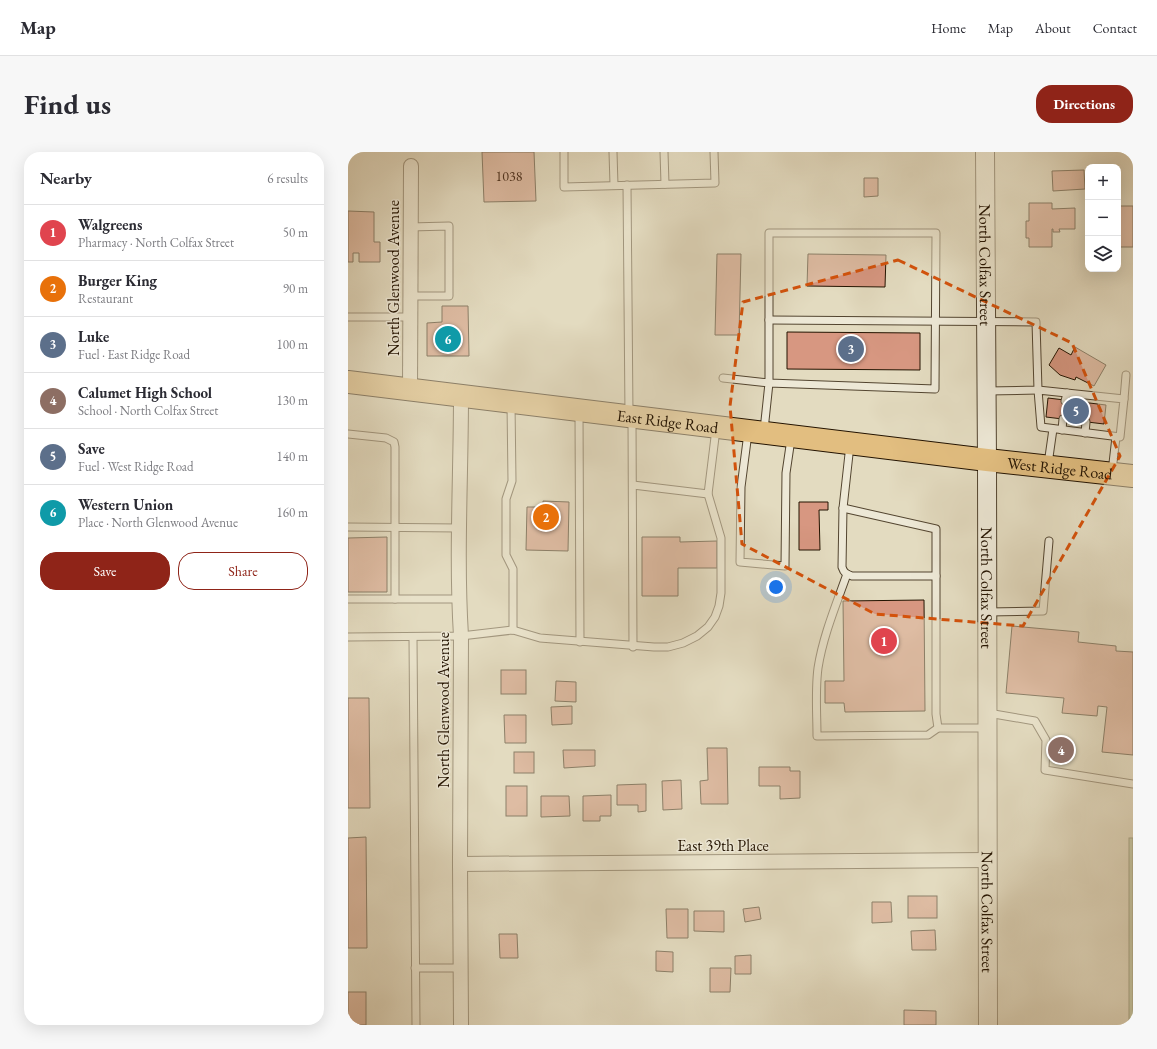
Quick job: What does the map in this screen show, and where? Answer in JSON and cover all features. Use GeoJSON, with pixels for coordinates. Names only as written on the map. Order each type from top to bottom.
{"type":"FeatureCollection","features":[{"type":"Feature","properties":{"kind":"main road","name":"East Ridge Road"},"geometry":{"type":"LineString","coordinates":[[348,382],[988,460]]}},
{"type":"Feature","properties":{"kind":"main road","name":"West Ridge Road"},"geometry":{"type":"LineString","coordinates":[[988,460],[1123,474]]}},
{"type":"Feature","properties":{"kind":"street","name":"North Colfax Street"},"geometry":{"type":"LineString","coordinates":[[984,152],[988,460],[988,1025]]}},
{"type":"Feature","properties":{"kind":"street","name":"North Glenwood Avenue"},"geometry":{"type":"LineString","coordinates":[[410,390],[411,166]]}},
{"type":"Feature","properties":{"kind":"street","name":"North Glenwood Avenue"},"geometry":{"type":"LineString","coordinates":[[461,395],[459,528],[459,599],[461,636],[461,1025]]}},
{"type":"Feature","properties":{"kind":"street","name":"East 39th Place"},"geometry":{"type":"LineString","coordinates":[[460,864],[988,860]]}},
{"type":"Feature","properties":{"kind":"lane"},"geometry":{"type":"LineString","coordinates":[[564,152],[564,187],[715,183],[714,152]]}},
{"type":"Feature","properties":{"kind":"lane"},"geometry":{"type":"LineString","coordinates":[[613,152],[614,186]]}},
{"type":"Feature","properties":{"kind":"lane"},"geometry":{"type":"LineString","coordinates":[[664,152],[665,184]]}},
{"type":"Feature","properties":{"kind":"lane"},"geometry":{"type":"LineString","coordinates":[[627,185],[633,485],[633,647]]}},
{"type":"Feature","properties":{"kind":"lane"},"geometry":{"type":"LineString","coordinates":[[410,227],[449,226],[449,296],[410,296]]}},
{"type":"Feature","properties":{"kind":"lane"},"geometry":{"type":"LineString","coordinates":[[723,378],[769,383],[936,390],[936,233],[769,233],[769,383],[741,487],[740,562],[785,566],[786,473],[791,436]]}},
{"type":"Feature","properties":{"kind":"lane"},"geometry":{"type":"LineString","coordinates":[[348,316],[410,317]]}},
{"type":"Feature","properties":{"kind":"lane"},"geometry":{"type":"LineString","coordinates":[[769,320],[936,320],[1036,322],[1038,390],[1041,427],[1053,429],[1120,437],[1126,374]]}},
{"type":"Feature","properties":{"kind":"lane"},"geometry":{"type":"LineString","coordinates":[[986,391],[1038,390],[1124,399]]}},
{"type":"Feature","properties":{"kind":"lane"},"geometry":{"type":"LineString","coordinates":[[1066,393],[1066,401]]}},
{"type":"Feature","properties":{"kind":"lane"},"geometry":{"type":"LineString","coordinates":[[1088,404],[1089,396]]}},
{"type":"Feature","properties":{"kind":"lane"},"geometry":{"type":"LineString","coordinates":[[511,402],[512,481],[506,499],[506,555],[513,569],[513,630]]}},
{"type":"Feature","properties":{"kind":"lane"},"geometry":{"type":"LineString","coordinates":[[579,410],[580,642]]}},
{"type":"Feature","properties":{"kind":"lane"},"geometry":{"type":"LineString","coordinates":[[1062,430],[1063,419]]}},
{"type":"Feature","properties":{"kind":"lane"},"geometry":{"type":"LineString","coordinates":[[1085,433],[1086,422]]}},
{"type":"Feature","properties":{"kind":"lane"},"geometry":{"type":"LineString","coordinates":[[348,637],[461,636],[513,630],[540,638],[633,647],[668,647],[683,643],[697,636],[708,627],[716,616],[721,593],[721,538],[708,494],[717,427]]}},
{"type":"Feature","properties":{"kind":"lane"},"geometry":{"type":"LineString","coordinates":[[1048,466],[1053,429]]}},
{"type":"Feature","properties":{"kind":"lane"},"geometry":{"type":"LineString","coordinates":[[348,434],[386,438],[394,442],[396,452],[395,599]]}},
{"type":"Feature","properties":{"kind":"lane"},"geometry":{"type":"LineString","coordinates":[[1116,437],[1123,474]]}},
{"type":"Feature","properties":{"kind":"lane"},"geometry":{"type":"LineString","coordinates":[[850,443],[843,508],[842,567],[844,572],[852,576],[936,576]]}},
{"type":"Feature","properties":{"kind":"lane"},"geometry":{"type":"LineString","coordinates":[[633,485],[708,494]]}},
{"type":"Feature","properties":{"kind":"lane"},"geometry":{"type":"LineString","coordinates":[[843,508],[936,529],[936,714],[938,728]]}},
{"type":"Feature","properties":{"kind":"lane"},"geometry":{"type":"LineString","coordinates":[[348,527],[459,528]]}},
{"type":"Feature","properties":{"kind":"lane"},"geometry":{"type":"LineString","coordinates":[[988,612],[1043,611],[1049,540]]}},
{"type":"Feature","properties":{"kind":"lane"},"geometry":{"type":"LineString","coordinates":[[847,574],[824,640],[821,655],[817,683],[817,736],[928,735],[938,728],[988,720],[1035,721],[1046,740],[1045,770],[1133,784]]}},
{"type":"Feature","properties":{"kind":"lane"},"geometry":{"type":"LineString","coordinates":[[348,599],[459,599]]}},
{"type":"Feature","properties":{"kind":"lane"},"geometry":{"type":"LineString","coordinates":[[413,637],[416,1025]]}},
{"type":"Feature","properties":{"kind":"lane"},"geometry":{"type":"LineString","coordinates":[[415,968],[460,968]]}},
{"type":"Feature","properties":{"kind":"highlighted area"},"geometry":{"type":"Polygon","coordinates":[[[898,260],[1072,343],[1120,456],[1023,626],[875,614],[742,544],[730,406],[743,302],[898,260]]]}},
{"type":"Feature","properties":{"kind":"green space"},"geometry":{"type":"Polygon","coordinates":[[[1129,838],[1133,838],[1133,1025],[1129,1025],[1129,838]]]}},
{"type":"Feature","properties":{"kind":"building"},"geometry":{"type":"Polygon","coordinates":[[[482,152],[534,152],[536,201],[484,202],[482,152]]]}},
{"type":"Feature","properties":{"kind":"building"},"geometry":{"type":"Polygon","coordinates":[[[1084,170],[1085,189],[1053,191],[1052,171],[1084,170]]]}},
{"type":"Feature","properties":{"kind":"building"},"geometry":{"type":"Polygon","coordinates":[[[864,178],[878,178],[878,196],[864,197],[864,178]]]}},
{"type":"Feature","properties":{"kind":"building"},"geometry":{"type":"Polygon","coordinates":[[[1029,203],[1052,203],[1052,209],[1075,208],[1075,229],[1059,229],[1060,232],[1053,232],[1052,229],[1052,247],[1029,247],[1029,238],[1026,238],[1026,221],[1029,221],[1029,203]]]}},
{"type":"Feature","properties":{"kind":"building"},"geometry":{"type":"Polygon","coordinates":[[[1121,206],[1133,206],[1133,247],[1121,247],[1121,206]]]}},
{"type":"Feature","properties":{"kind":"building"},"geometry":{"type":"Polygon","coordinates":[[[348,211],[374,212],[374,242],[380,242],[380,262],[359,262],[359,253],[353,253],[353,262],[348,262],[348,211]]]}},
{"type":"Feature","properties":{"kind":"building"},"geometry":{"type":"Polygon","coordinates":[[[717,254],[741,254],[739,335],[715,335],[717,254]]]}},
{"type":"Feature","properties":{"kind":"building"},"geometry":{"type":"Polygon","coordinates":[[[808,254],[886,255],[885,287],[807,286],[808,254]]]}},
{"type":"Feature","properties":{"kind":"building"},"geometry":{"type":"Polygon","coordinates":[[[442,306],[468,306],[469,356],[427,356],[427,323],[442,322],[442,306]]]}},
{"type":"Feature","properties":{"kind":"building"},"geometry":{"type":"Polygon","coordinates":[[[787,332],[920,333],[920,370],[787,369],[787,332]]]}},
{"type":"Feature","properties":{"kind":"building"},"geometry":{"type":"Polygon","coordinates":[[[1075,347],[1106,365],[1094,386],[1076,377],[1075,380],[1060,375],[1049,365],[1059,348],[1071,355],[1075,347]]]}},
{"type":"Feature","properties":{"kind":"building"},"geometry":{"type":"Polygon","coordinates":[[[1048,398],[1106,405],[1104,424],[1046,417],[1048,398]]]}},
{"type":"Feature","properties":{"kind":"building"},"geometry":{"type":"Polygon","coordinates":[[[543,501],[569,502],[568,551],[526,550],[527,507],[543,507],[543,501]]]}},
{"type":"Feature","properties":{"kind":"building"},"geometry":{"type":"Polygon","coordinates":[[[799,502],[828,502],[828,510],[819,510],[820,550],[799,550],[799,502]]]}},
{"type":"Feature","properties":{"kind":"building"},"geometry":{"type":"Polygon","coordinates":[[[387,537],[387,592],[348,592],[348,538],[387,537]]]}},
{"type":"Feature","properties":{"kind":"building"},"geometry":{"type":"Polygon","coordinates":[[[642,537],[680,537],[680,542],[717,541],[717,568],[678,568],[678,596],[642,596],[642,537]]]}},
{"type":"Feature","properties":{"kind":"building"},"geometry":{"type":"Polygon","coordinates":[[[924,600],[925,711],[845,712],[844,703],[825,703],[825,681],[844,681],[843,601],[924,600]]]}},
{"type":"Feature","properties":{"kind":"building"},"geometry":{"type":"Polygon","coordinates":[[[1012,626],[1079,632],[1078,642],[1116,646],[1116,651],[1133,652],[1133,755],[1102,752],[1107,707],[1098,706],[1097,716],[1062,713],[1064,698],[1006,693],[1012,626]]]}},
{"type":"Feature","properties":{"kind":"building"},"geometry":{"type":"Polygon","coordinates":[[[501,670],[526,670],[526,694],[501,694],[501,670]]]}},
{"type":"Feature","properties":{"kind":"building"},"geometry":{"type":"Polygon","coordinates":[[[556,681],[576,682],[576,702],[555,701],[556,681]]]}},
{"type":"Feature","properties":{"kind":"building"},"geometry":{"type":"Polygon","coordinates":[[[348,698],[369,698],[370,808],[348,808],[348,698]]]}},
{"type":"Feature","properties":{"kind":"building"},"geometry":{"type":"Polygon","coordinates":[[[572,706],[572,724],[552,725],[551,707],[572,706]]]}},
{"type":"Feature","properties":{"kind":"building"},"geometry":{"type":"Polygon","coordinates":[[[504,715],[526,715],[526,743],[505,743],[504,715]]]}},
{"type":"Feature","properties":{"kind":"building"},"geometry":{"type":"Polygon","coordinates":[[[707,748],[727,748],[728,804],[701,804],[700,781],[708,780],[707,748]]]}},
{"type":"Feature","properties":{"kind":"building"},"geometry":{"type":"Polygon","coordinates":[[[563,750],[595,750],[595,766],[564,768],[563,750]]]}},
{"type":"Feature","properties":{"kind":"building"},"geometry":{"type":"Polygon","coordinates":[[[514,752],[534,752],[534,773],[514,773],[514,752]]]}},
{"type":"Feature","properties":{"kind":"building"},"geometry":{"type":"Polygon","coordinates":[[[759,767],[790,767],[790,771],[800,771],[800,798],[780,799],[780,786],[759,786],[759,767]]]}},
{"type":"Feature","properties":{"kind":"building"},"geometry":{"type":"Polygon","coordinates":[[[681,780],[682,809],[663,810],[662,781],[681,780]]]}},
{"type":"Feature","properties":{"kind":"building"},"geometry":{"type":"Polygon","coordinates":[[[646,784],[646,811],[638,812],[638,805],[617,805],[617,785],[646,784]]]}},
{"type":"Feature","properties":{"kind":"building"},"geometry":{"type":"Polygon","coordinates":[[[506,786],[527,786],[527,816],[506,816],[506,786]]]}},
{"type":"Feature","properties":{"kind":"building"},"geometry":{"type":"Polygon","coordinates":[[[611,795],[611,816],[600,816],[600,821],[583,821],[583,796],[611,795]]]}},
{"type":"Feature","properties":{"kind":"building"},"geometry":{"type":"Polygon","coordinates":[[[541,796],[569,796],[570,816],[541,817],[541,796]]]}},
{"type":"Feature","properties":{"kind":"building"},"geometry":{"type":"Polygon","coordinates":[[[366,837],[367,948],[348,948],[348,838],[366,837]]]}},
{"type":"Feature","properties":{"kind":"building"},"geometry":{"type":"Polygon","coordinates":[[[908,896],[937,896],[937,918],[908,918],[908,896]]]}},
{"type":"Feature","properties":{"kind":"building"},"geometry":{"type":"Polygon","coordinates":[[[872,902],[891,902],[892,922],[872,923],[872,902]]]}},
{"type":"Feature","properties":{"kind":"building"},"geometry":{"type":"Polygon","coordinates":[[[759,907],[761,919],[745,922],[743,909],[759,907]]]}},
{"type":"Feature","properties":{"kind":"building"},"geometry":{"type":"Polygon","coordinates":[[[666,909],[688,909],[688,938],[667,938],[666,909]]]}},
{"type":"Feature","properties":{"kind":"building"},"geometry":{"type":"Polygon","coordinates":[[[694,911],[724,911],[724,932],[694,931],[694,911]]]}},
{"type":"Feature","properties":{"kind":"building"},"geometry":{"type":"Polygon","coordinates":[[[935,930],[936,950],[912,950],[911,931],[935,930]]]}},
{"type":"Feature","properties":{"kind":"building"},"geometry":{"type":"Polygon","coordinates":[[[499,934],[517,934],[518,958],[500,958],[499,934]]]}},
{"type":"Feature","properties":{"kind":"building"},"geometry":{"type":"Polygon","coordinates":[[[656,951],[673,952],[673,972],[656,971],[656,951]]]}},
{"type":"Feature","properties":{"kind":"building"},"geometry":{"type":"Polygon","coordinates":[[[751,955],[751,974],[735,974],[735,956],[751,955]]]}},
{"type":"Feature","properties":{"kind":"building"},"geometry":{"type":"Polygon","coordinates":[[[710,968],[731,968],[730,992],[710,992],[710,968]]]}},
{"type":"Feature","properties":{"kind":"building"},"geometry":{"type":"Polygon","coordinates":[[[348,992],[366,992],[366,1025],[348,1025],[348,992]]]}},
{"type":"Feature","properties":{"kind":"building"},"geometry":{"type":"Polygon","coordinates":[[[904,1010],[936,1011],[936,1025],[904,1025],[904,1010]]]}},
{"type":"Feature","properties":{"kind":"place","name":"Western Union"},"geometry":{"type":"Point","coordinates":[448,339]}},
{"type":"Feature","properties":{"kind":"place","name":"Luke"},"geometry":{"type":"Point","coordinates":[851,349]}},
{"type":"Feature","properties":{"kind":"place","name":"Save"},"geometry":{"type":"Point","coordinates":[1076,411]}},
{"type":"Feature","properties":{"kind":"place","name":"Burger King"},"geometry":{"type":"Point","coordinates":[546,517]}},
{"type":"Feature","properties":{"kind":"place","name":"Walgreens"},"geometry":{"type":"Point","coordinates":[884,641]}},
{"type":"Feature","properties":{"kind":"place","name":"Calumet High School"},"geometry":{"type":"Point","coordinates":[1061,750]}}]}
